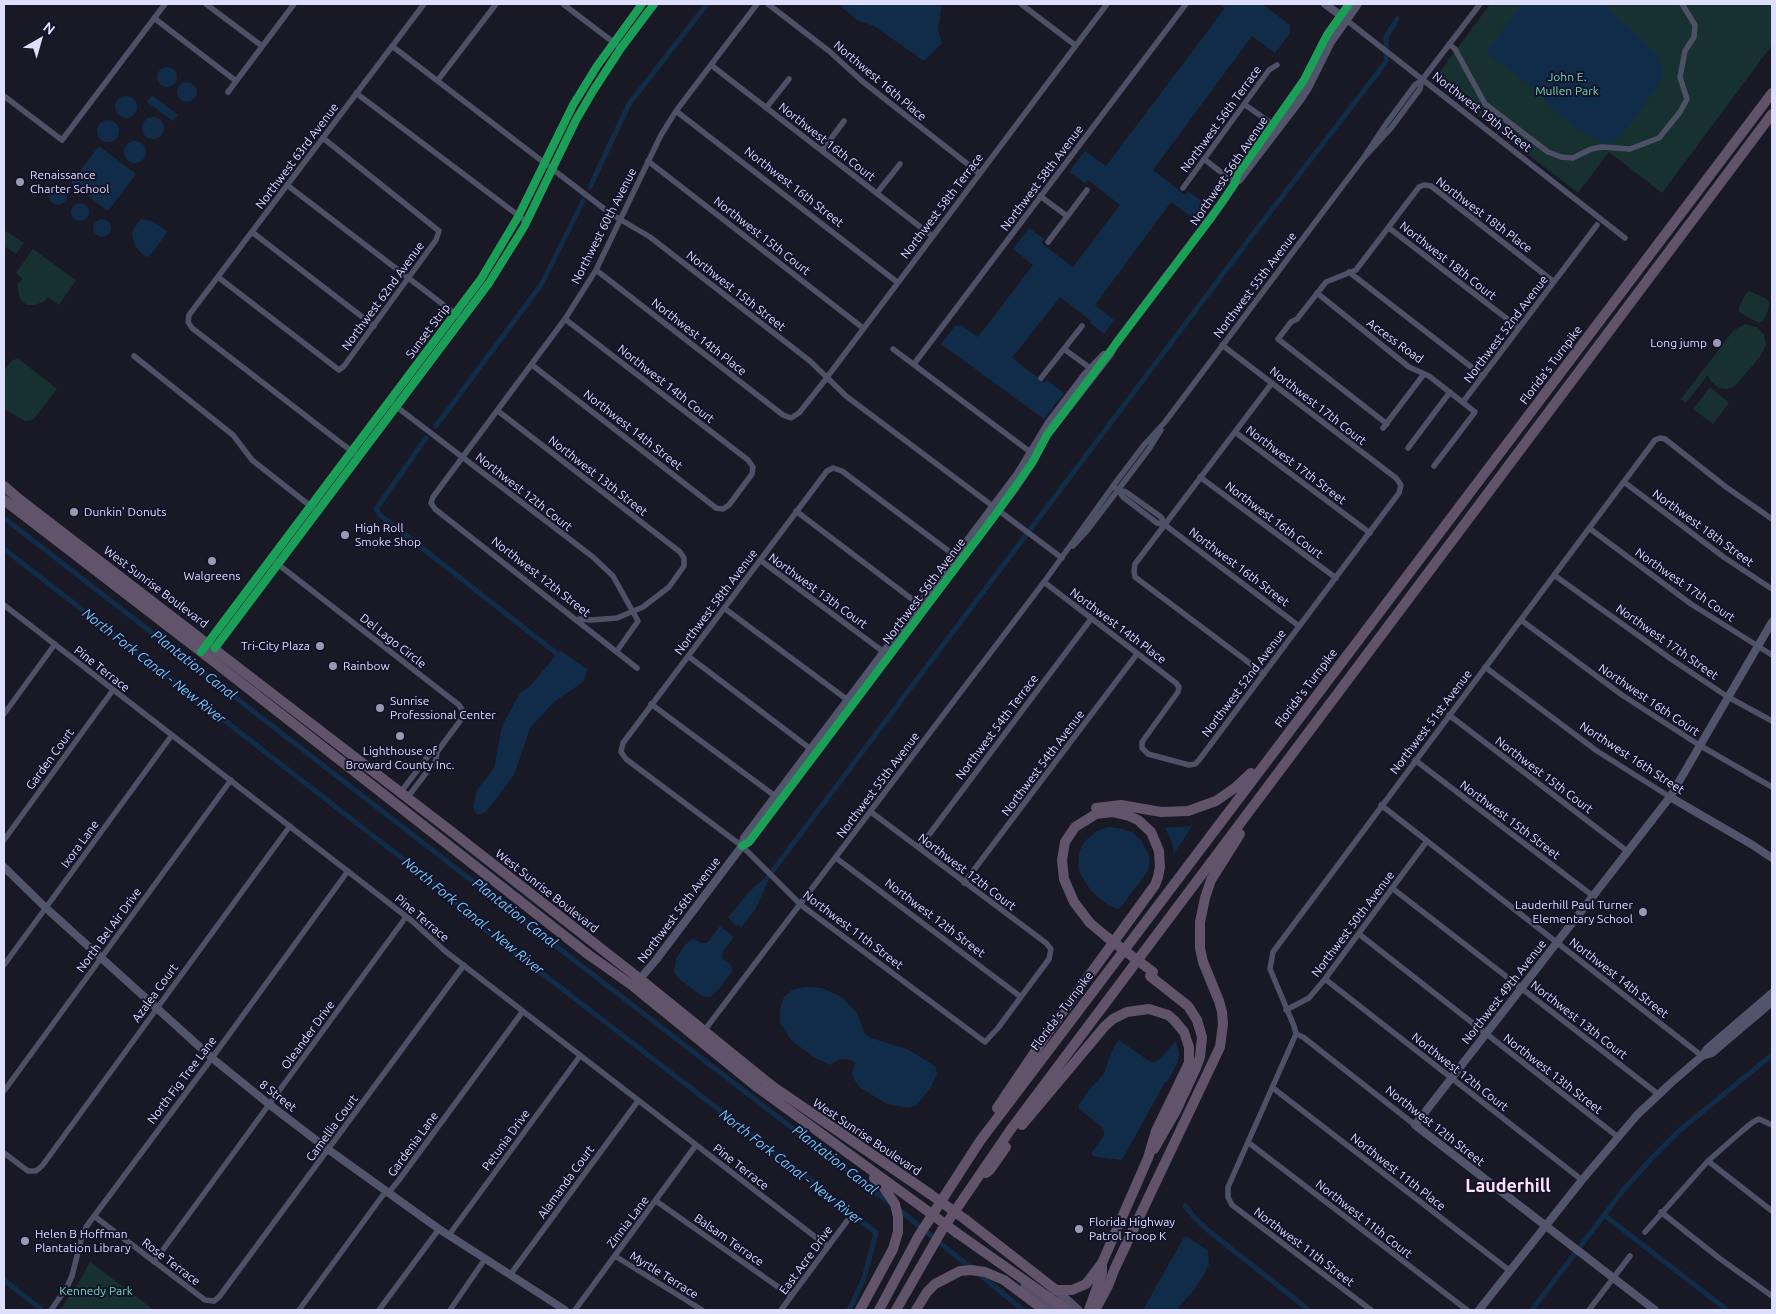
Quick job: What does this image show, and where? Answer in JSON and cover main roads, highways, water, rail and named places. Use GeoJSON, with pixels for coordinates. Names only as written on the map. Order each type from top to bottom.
{"type":"FeatureCollection","features":[{"type":"Feature","properties":{"kind":"highway","name":"Florida's Turnpike"},"geometry":{"type":"LineString","coordinates":[[878,1310],[918,1237],[980,1140],[1772,93]]}},
{"type":"Feature","properties":{"kind":"highway","name":"Florida's Turnpike"},"geometry":{"type":"LineString","coordinates":[[896,1310],[942,1230],[1011,1129],[1772,114]]}},
{"type":"Feature","properties":{"kind":"highway","name":"West Sunrise Boulevard"},"geometry":{"type":"LineString","coordinates":[[4,486],[526,890],[636,983],[701,1042],[798,1118],[992,1258]]}},
{"type":"Feature","properties":{"kind":"highway","name":"West Sunrise Boulevard"},"geometry":{"type":"LineString","coordinates":[[4,500],[205,654],[589,955],[636,983],[704,1031],[792,1101],[930,1194],[1056,1290]]}},
{"type":"Feature","properties":{"kind":"highway"},"geometry":{"type":"LineString","coordinates":[[318,744],[333,748],[398,798],[404,796]]}},
{"type":"Feature","properties":{"kind":"highway"},"geometry":{"type":"LineString","coordinates":[[1184,1121],[1205,1062],[1208,1038],[1200,1013],[1191,1001],[1151,974],[1076,916],[1066,899],[1059,880],[1056,860],[1058,848],[1066,831],[1072,824],[1094,809],[1112,805],[1161,812],[1180,812],[1198,808],[1226,795],[1269,757]]}},
{"type":"Feature","properties":{"kind":"highway"},"geometry":{"type":"LineString","coordinates":[[1096,1310],[1220,1047],[1223,1024],[1219,1001],[1208,975],[1200,948],[1200,922],[1211,880],[1264,792]]}},
{"type":"Feature","properties":{"kind":"highway"},"geometry":{"type":"LineString","coordinates":[[402,809],[411,806],[442,830],[452,832]]}},
{"type":"Feature","properties":{"kind":"highway"},"geometry":{"type":"LineString","coordinates":[[980,1140],[1005,1095],[1051,1028],[1155,885],[1160,866],[1159,850],[1151,832],[1138,820],[1112,812],[1096,814],[1075,827],[1065,842],[1062,860],[1064,879],[1074,902],[1107,941]]}},
{"type":"Feature","properties":{"kind":"highway"},"geometry":{"type":"LineString","coordinates":[[489,877],[510,884],[518,890],[526,890]]}},
{"type":"Feature","properties":{"kind":"highway"},"geometry":{"type":"LineString","coordinates":[[1148,1158],[1163,1136],[1196,1068],[1200,1058],[1202,1037],[1197,1020],[1188,1006],[1151,974]]}},
{"type":"Feature","properties":{"kind":"highway"},"geometry":{"type":"LineString","coordinates":[[976,1179],[990,1170],[1024,1123],[1104,1026],[1113,1019],[1127,1012],[1149,1009],[1163,1012],[1174,1020],[1184,1032],[1190,1055],[1189,1063],[1156,1131],[1148,1158],[1102,1263],[1090,1280],[1079,1288],[1062,1291],[1056,1290]]}},
{"type":"Feature","properties":{"kind":"highway"},"geometry":{"type":"LineString","coordinates":[[701,1042],[715,1061],[769,1104],[874,1178],[882,1185],[895,1204],[898,1217],[898,1232],[893,1249],[860,1310]]}},
{"type":"Feature","properties":{"kind":"highway"},"geometry":{"type":"LineString","coordinates":[[992,1258],[1067,1310]]}},
{"type":"Feature","properties":{"kind":"highway"},"geometry":{"type":"LineString","coordinates":[[1088,1310],[1102,1273],[1102,1263]]}},
{"type":"Feature","properties":{"kind":"highway"},"geometry":{"type":"LineString","coordinates":[[916,1310],[927,1292],[935,1284],[960,1271],[971,1270],[985,1272],[1004,1280],[1044,1310]]}},
{"type":"Feature","properties":{"kind":"highway"},"geometry":{"type":"LineString","coordinates":[[1105,1310],[1108,1286]]}},
{"type":"Feature","properties":{"kind":"main road","name":"West Sunrise Boulevard"},"geometry":{"type":"LineString","coordinates":[[992,1258],[1055,1310]]}},
{"type":"Feature","properties":{"kind":"main road","name":"West Sunrise Boulevard"},"geometry":{"type":"LineString","coordinates":[[1056,1290],[1078,1310]]}},
{"type":"Feature","properties":{"kind":"water"},"geometry":{"type":"Polygon","coordinates":[[[838,4],[942,4],[938,30],[942,43],[924,61],[874,26],[857,20],[838,4]]]}},
{"type":"Feature","properties":{"kind":"water"},"geometry":{"type":"Polygon","coordinates":[[[1220,4],[1262,4],[1290,25],[1290,33],[1275,53],[1252,36],[1153,170],[1185,195],[1188,191],[1204,203],[1193,218],[1171,202],[1095,305],[1114,320],[1104,334],[1090,323],[1091,321],[1060,297],[1012,358],[1045,383],[1047,380],[1064,393],[1044,419],[941,344],[955,326],[961,325],[978,337],[1033,265],[1013,249],[1029,228],[1044,239],[1041,243],[1073,267],[1120,205],[1088,180],[1085,183],[1069,172],[1085,151],[1106,166],[1225,8],[1220,4]]]}},
{"type":"Feature","properties":{"kind":"water"},"geometry":{"type":"Polygon","coordinates":[[[1521,4],[1604,4],[1659,56],[1663,71],[1658,85],[1638,115],[1619,137],[1611,143],[1602,143],[1574,127],[1556,112],[1531,86],[1489,55],[1487,51],[1521,4]]]}},
{"type":"Feature","properties":{"kind":"water"},"geometry":{"type":"Polygon","coordinates":[[[167,67],[174,70],[177,77],[174,84],[167,87],[160,84],[157,77],[160,70],[167,67]]]}},
{"type":"Feature","properties":{"kind":"water"},"geometry":{"type":"Polygon","coordinates":[[[187,82],[194,85],[197,92],[194,99],[187,102],[180,99],[177,92],[180,85],[187,82]]]}},
{"type":"Feature","properties":{"kind":"water"},"geometry":{"type":"Polygon","coordinates":[[[152,95],[178,115],[173,121],[147,102],[152,95]]]}},
{"type":"Feature","properties":{"kind":"water"},"geometry":{"type":"Polygon","coordinates":[[[126,96],[134,99],[137,107],[134,115],[126,118],[118,115],[115,107],[118,99],[126,96]]]}},
{"type":"Feature","properties":{"kind":"water"},"geometry":{"type":"Polygon","coordinates":[[[153,117],[161,120],[164,128],[161,136],[153,139],[145,136],[142,128],[145,120],[153,117]]]}},
{"type":"Feature","properties":{"kind":"water"},"geometry":{"type":"Polygon","coordinates":[[[108,120],[116,123],[119,131],[116,139],[108,142],[100,139],[97,131],[100,123],[108,120]]]}},
{"type":"Feature","properties":{"kind":"water"},"geometry":{"type":"Polygon","coordinates":[[[135,141],[143,144],[146,152],[143,160],[135,163],[127,160],[124,152],[127,144],[135,141]]]}},
{"type":"Feature","properties":{"kind":"water"},"geometry":{"type":"Polygon","coordinates":[[[99,146],[136,174],[108,211],[71,183],[99,146]]]}},
{"type":"Feature","properties":{"kind":"water"},"geometry":{"type":"Polygon","coordinates":[[[54,187],[62,187],[67,192],[65,203],[54,205],[49,200],[49,192],[54,187]]]}},
{"type":"Feature","properties":{"kind":"water"},"geometry":{"type":"Polygon","coordinates":[[[76,203],[84,203],[89,208],[87,219],[76,221],[71,216],[71,208],[76,203]]]}},
{"type":"Feature","properties":{"kind":"water"},"geometry":{"type":"Polygon","coordinates":[[[98,219],[106,219],[111,224],[109,235],[98,237],[93,232],[93,224],[98,219]]]}},
{"type":"Feature","properties":{"kind":"water"},"geometry":{"type":"Polygon","coordinates":[[[141,219],[152,221],[167,231],[150,256],[146,257],[135,246],[132,233],[141,219]]]}},
{"type":"Feature","properties":{"kind":"water"},"geometry":{"type":"Polygon","coordinates":[[[560,650],[588,670],[583,682],[554,702],[530,728],[514,775],[486,812],[477,815],[473,808],[477,790],[494,768],[502,726],[520,693],[531,685],[560,650]]]}},
{"type":"Feature","properties":{"kind":"water"},"geometry":{"type":"Polygon","coordinates":[[[1192,826],[1174,854],[1172,842],[1165,828],[1192,826]]]}},
{"type":"Feature","properties":{"kind":"water"},"geometry":{"type":"Polygon","coordinates":[[[1108,827],[1132,832],[1141,840],[1150,860],[1148,871],[1118,909],[1108,905],[1091,891],[1078,867],[1079,853],[1084,842],[1097,831],[1108,827]]]}},
{"type":"Feature","properties":{"kind":"water"},"geometry":{"type":"Polygon","coordinates":[[[766,877],[769,877],[769,879],[755,910],[741,927],[738,924],[736,926],[728,917],[750,891],[766,877]]]}},
{"type":"Feature","properties":{"kind":"water"},"geometry":{"type":"Polygon","coordinates":[[[720,926],[734,937],[723,951],[722,958],[731,965],[732,971],[718,990],[710,997],[702,996],[679,979],[674,972],[676,959],[684,946],[693,938],[701,943],[707,943],[720,926]]]}},
{"type":"Feature","properties":{"kind":"water"},"geometry":{"type":"Polygon","coordinates":[[[805,987],[822,988],[842,997],[857,1013],[865,1034],[871,1038],[907,1049],[935,1066],[937,1074],[931,1087],[917,1105],[909,1108],[887,1104],[859,1087],[852,1074],[855,1063],[852,1060],[839,1059],[830,1065],[815,1058],[791,1040],[780,1023],[780,1009],[784,997],[792,990],[805,987]]]}},
{"type":"Feature","properties":{"kind":"water"},"geometry":{"type":"Polygon","coordinates":[[[1119,1040],[1149,1061],[1154,1062],[1160,1059],[1176,1041],[1179,1053],[1178,1062],[1122,1160],[1092,1155],[1092,1152],[1104,1136],[1104,1131],[1102,1127],[1079,1109],[1079,1105],[1088,1091],[1103,1075],[1114,1046],[1119,1040]]]}},
{"type":"Feature","properties":{"kind":"water"},"geometry":{"type":"Polygon","coordinates":[[[1186,1236],[1208,1251],[1209,1265],[1195,1289],[1176,1310],[1143,1310],[1183,1239],[1186,1236]]]}},
{"type":"Feature","properties":{"kind":"waterway"},"geometry":{"type":"LineString","coordinates":[[590,187],[629,104],[707,4]]}},
{"type":"Feature","properties":{"kind":"waterway"},"geometry":{"type":"LineString","coordinates":[[768,877],[1260,225],[1386,62],[1386,37],[1397,19]]}},
{"type":"Feature","properties":{"kind":"waterway"},"geometry":{"type":"LineString","coordinates":[[436,426],[541,285],[583,201]]}},
{"type":"Feature","properties":{"kind":"waterway"},"geometry":{"type":"LineString","coordinates":[[426,438],[376,509],[380,515],[556,653]]}},
{"type":"Feature","properties":{"kind":"waterway","name":"Plantation Canal"},"geometry":{"type":"LineString","coordinates":[[4,518],[891,1204]]}},
{"type":"Feature","properties":{"kind":"waterway","name":"North Fork Canal - New River"},"geometry":{"type":"LineString","coordinates":[[4,549],[426,877],[486,930],[845,1207],[876,1233],[864,1278],[849,1310]]}},
{"type":"Feature","properties":{"kind":"waterway"},"geometry":{"type":"LineString","coordinates":[[1532,1310],[1620,1194],[1650,1160],[1680,1130],[1772,1055]]}},
{"type":"Feature","properties":{"kind":"waterway"},"geometry":{"type":"LineString","coordinates":[[1185,1206],[1210,1232],[1309,1310]]}},
{"type":"Feature","properties":{"kind":"waterway","name":"Plantation Canal"},"geometry":{"type":"LineString","coordinates":[[898,1209],[971,1268]]}},
{"type":"Feature","properties":{"kind":"waterway"},"geometry":{"type":"LineString","coordinates":[[1604,1215],[1727,1310]]}},
{"type":"Feature","properties":{"kind":"waterway","name":"Plantation Canal"},"geometry":{"type":"LineString","coordinates":[[978,1273],[1023,1310]]}},
{"type":"Feature","properties":{"kind":"waterway"},"geometry":{"type":"LineString","coordinates":[[4,1280],[42,1310]]}},
{"type":"Feature","properties":{"kind":"place","name":"Renaissance Charter School"},"geometry":{"type":"Point","coordinates":[20,182]}},
{"type":"Feature","properties":{"kind":"place","name":"Long jump"},"geometry":{"type":"Point","coordinates":[1717,343]}},
{"type":"Feature","properties":{"kind":"place","name":"Dunkin' Donuts"},"geometry":{"type":"Point","coordinates":[74,512]}},
{"type":"Feature","properties":{"kind":"place","name":"High Roll Smoke Shop"},"geometry":{"type":"Point","coordinates":[345,535]}},
{"type":"Feature","properties":{"kind":"place","name":"Walgreens"},"geometry":{"type":"Point","coordinates":[212,561]}},
{"type":"Feature","properties":{"kind":"place","name":"Tri-City Plaza"},"geometry":{"type":"Point","coordinates":[320,646]}},
{"type":"Feature","properties":{"kind":"place","name":"Rainbow"},"geometry":{"type":"Point","coordinates":[333,666]}},
{"type":"Feature","properties":{"kind":"place","name":"Sunrise Professional Center"},"geometry":{"type":"Point","coordinates":[380,708]}},
{"type":"Feature","properties":{"kind":"place","name":"Lighthouse of Broward County Inc."},"geometry":{"type":"Point","coordinates":[400,736]}},
{"type":"Feature","properties":{"kind":"place","name":"Lauderhill Paul Turner Elementary School"},"geometry":{"type":"Point","coordinates":[1643,912]}},
{"type":"Feature","properties":{"kind":"place","name":"Florida Highway Patrol Troop K"},"geometry":{"type":"Point","coordinates":[1079,1229]}},
{"type":"Feature","properties":{"kind":"place","name":"Helen B Hoffman Plantation Library"},"geometry":{"type":"Point","coordinates":[25,1241]}},
{"type":"Feature","properties":{"kind":"district","name":"Lauderhill"},"geometry":{"type":"Point","coordinates":[1508,1186]}},
{"type":"Feature","properties":{"kind":"park label","name":"John E. Mullen Park"},"geometry":{"type":"Point","coordinates":[1567,84]}},
{"type":"Feature","properties":{"kind":"park label","name":"Kennedy Park"},"geometry":{"type":"Point","coordinates":[96,1291]}}]}
